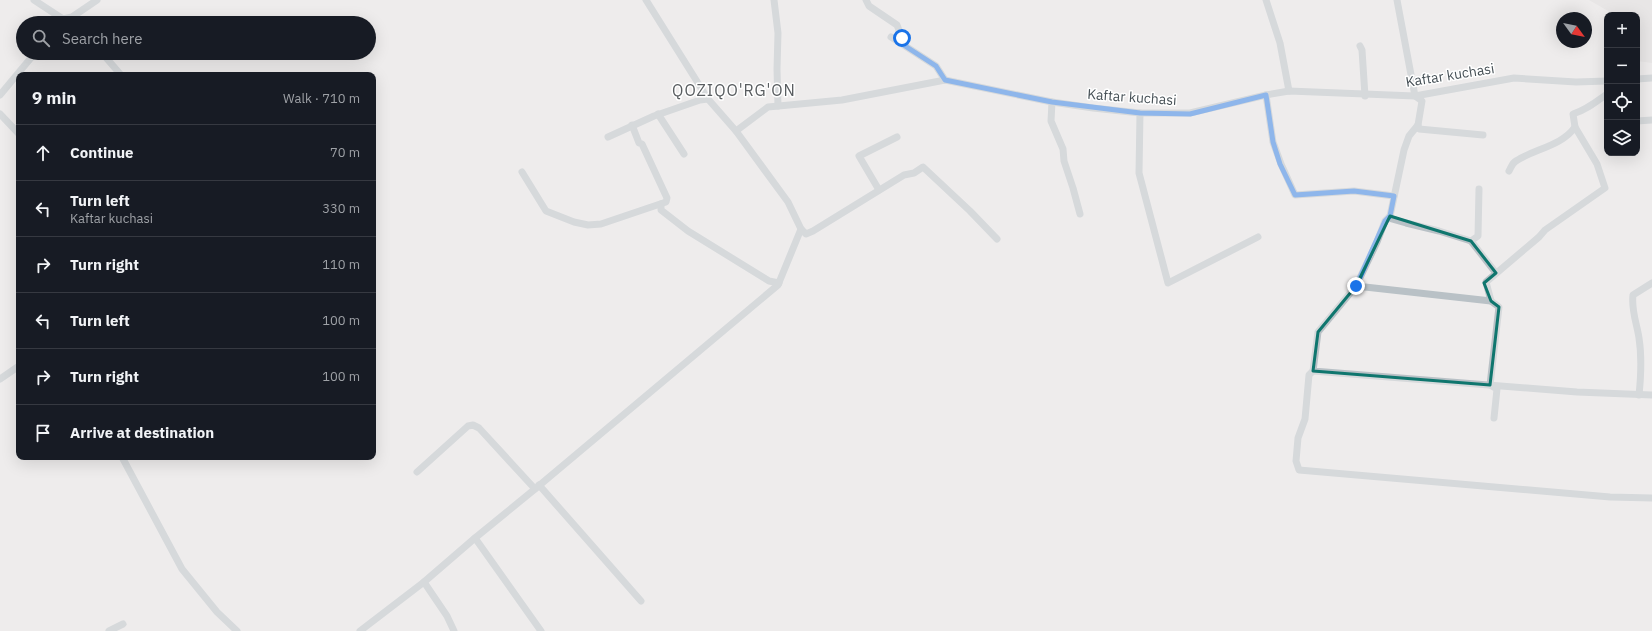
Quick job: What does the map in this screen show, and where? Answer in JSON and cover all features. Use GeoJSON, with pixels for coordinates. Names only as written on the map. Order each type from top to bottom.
{"type":"FeatureCollection","features":[{"type":"Feature","properties":{"kind":"street"},"geometry":{"type":"LineString","coordinates":[[34,0],[55,16]]}},
{"type":"Feature","properties":{"kind":"street"},"geometry":{"type":"LineString","coordinates":[[79,16],[97,0]]}},
{"type":"Feature","properties":{"kind":"street"},"geometry":{"type":"LineString","coordinates":[[646,0],[708,99],[736,131],[788,202],[801,229],[806,234],[814,231],[904,175],[914,173],[923,167],[970,211],[997,239]]}},
{"type":"Feature","properties":{"kind":"street"},"geometry":{"type":"LineString","coordinates":[[774,0],[778,34],[778,106]]}},
{"type":"Feature","properties":{"kind":"street"},"geometry":{"type":"LineString","coordinates":[[866,0],[869,6],[897,25],[902,38],[899,42]]}},
{"type":"Feature","properties":{"kind":"street"},"geometry":{"type":"LineString","coordinates":[[1266,0],[1280,43],[1289,92]]}},
{"type":"Feature","properties":{"kind":"street"},"geometry":{"type":"LineString","coordinates":[[1397,0],[1415,96],[1422,100],[1418,126],[1409,136],[1390,216],[1385,221],[1356,286],[1318,332],[1312,371],[1309,375],[1305,419],[1298,438],[1296,461],[1299,470],[1610,497],[1652,498]]}},
{"type":"Feature","properties":{"kind":"street"},"geometry":{"type":"LineString","coordinates":[[891,37],[936,66],[945,80]]}},
{"type":"Feature","properties":{"kind":"street"},"geometry":{"type":"LineString","coordinates":[[1360,46],[1362,50],[1365,96]]}},
{"type":"Feature","properties":{"kind":"street"},"geometry":{"type":"LineString","coordinates":[[19,72],[29,60]]}},
{"type":"Feature","properties":{"kind":"street"},"geometry":{"type":"LineString","coordinates":[[108,60],[118,72]]}},
{"type":"Feature","properties":{"kind":"street"},"geometry":{"type":"LineString","coordinates":[[0,95],[16,76]]}},
{"type":"Feature","properties":{"kind":"street","name":"Kaftar kuchasi"},"geometry":{"type":"LineString","coordinates":[[736,131],[768,107],[842,100],[945,80],[1052,102],[1140,113],[1190,114],[1266,95],[1289,92],[1365,96],[1415,96],[1514,78],[1576,82],[1604,81]]}},
{"type":"Feature","properties":{"kind":"street"},"geometry":{"type":"LineString","coordinates":[[1640,79],[1652,78]]}},
{"type":"Feature","properties":{"kind":"street"},"geometry":{"type":"LineString","coordinates":[[1266,95],[1273,142],[1280,164],[1295,195],[1354,191],[1394,196]]}},
{"type":"Feature","properties":{"kind":"street"},"geometry":{"type":"LineString","coordinates":[[1491,301],[1486,282],[1539,237],[1545,230],[1605,188],[1597,164],[1575,127],[1573,114],[1580,112],[1596,103],[1604,96]]}},
{"type":"Feature","properties":{"kind":"street"},"geometry":{"type":"LineString","coordinates":[[608,137],[658,114],[700,100],[708,99]]}},
{"type":"Feature","properties":{"kind":"street"},"geometry":{"type":"LineString","coordinates":[[1052,102],[1051,121],[1063,149],[1064,161],[1080,214]]}},
{"type":"Feature","properties":{"kind":"street"},"geometry":{"type":"LineString","coordinates":[[1140,113],[1140,173],[1168,283],[1258,237]]}},
{"type":"Feature","properties":{"kind":"street"},"geometry":{"type":"LineString","coordinates":[[0,114],[16,131]]}},
{"type":"Feature","properties":{"kind":"street"},"geometry":{"type":"LineString","coordinates":[[658,114],[684,154]]}},
{"type":"Feature","properties":{"kind":"street"},"geometry":{"type":"LineString","coordinates":[[1640,121],[1652,120]]}},
{"type":"Feature","properties":{"kind":"street"},"geometry":{"type":"LineString","coordinates":[[522,172],[546,211],[574,222],[588,225],[601,224],[666,202],[667,198],[632,126]]}},
{"type":"Feature","properties":{"kind":"street"},"geometry":{"type":"LineString","coordinates":[[1418,126],[1419,129],[1483,135]]}},
{"type":"Feature","properties":{"kind":"street"},"geometry":{"type":"LineString","coordinates":[[1509,172],[1514,162],[1561,139],[1575,127]]}},
{"type":"Feature","properties":{"kind":"street"},"geometry":{"type":"LineString","coordinates":[[879,190],[859,156],[897,137]]}},
{"type":"Feature","properties":{"kind":"street"},"geometry":{"type":"LineString","coordinates":[[1471,241],[1478,236],[1479,189]]}},
{"type":"Feature","properties":{"kind":"street"},"geometry":{"type":"LineString","coordinates":[[661,204],[661,210],[688,231],[769,281],[779,283]]}},
{"type":"Feature","properties":{"kind":"street"},"geometry":{"type":"LineString","coordinates":[[1390,216],[1392,219],[1471,241],[1496,273]]}},
{"type":"Feature","properties":{"kind":"street"},"geometry":{"type":"LineString","coordinates":[[360,631],[424,582],[779,283],[801,229]]}},
{"type":"Feature","properties":{"kind":"street"},"geometry":{"type":"LineString","coordinates":[[1639,394],[1641,369],[1639,339],[1632,305],[1632,295],[1652,284]]}},
{"type":"Feature","properties":{"kind":"street"},"geometry":{"type":"LineString","coordinates":[[1356,286],[1491,301],[1499,307],[1490,385]]}},
{"type":"Feature","properties":{"kind":"street"},"geometry":{"type":"LineString","coordinates":[[0,379],[16,368]]}},
{"type":"Feature","properties":{"kind":"street"},"geometry":{"type":"LineString","coordinates":[[1312,371],[1490,385],[1652,395]]}},
{"type":"Feature","properties":{"kind":"street"},"geometry":{"type":"LineString","coordinates":[[1490,385],[1497,389],[1494,418]]}},
{"type":"Feature","properties":{"kind":"street"},"geometry":{"type":"LineString","coordinates":[[418,472],[468,426],[474,425],[479,428],[537,487],[641,601]]}},
{"type":"Feature","properties":{"kind":"street"},"geometry":{"type":"LineString","coordinates":[[124,460],[182,569],[217,612],[237,631]]}},
{"type":"Feature","properties":{"kind":"street"},"geometry":{"type":"LineString","coordinates":[[475,538],[541,631]]}},
{"type":"Feature","properties":{"kind":"street"},"geometry":{"type":"LineString","coordinates":[[424,582],[447,616],[454,631]]}},
{"type":"Feature","properties":{"kind":"street"},"geometry":{"type":"LineString","coordinates":[[109,631],[123,624]]}},
{"type":"Feature","properties":{"kind":"highlighted area"},"geometry":{"type":"Polygon","coordinates":[[[1390,216],[1471,241],[1496,273],[1484,283],[1491,301],[1499,307],[1490,385],[1313,371],[1318,332],[1356,286],[1390,216]]]}},
{"type":"Feature","properties":{"kind":"shaded area"},"geometry":{"type":"Polygon","coordinates":[[[1589,0],[1652,0],[1652,63],[1640,61],[1640,12],[1610,12],[1589,0]]]}},
{"type":"Feature","properties":{"kind":"district","name":"QOZIQO'RG'ON"},"geometry":{"type":"Point","coordinates":[734,90]}},
{"type":"Feature","properties":{"kind":"route"},"geometry":{"type":"LineString","coordinates":[[902,38],[899,42],[936,66],[945,80],[1052,102],[1140,113],[1190,114],[1266,95],[1273,142],[1280,164],[1295,195],[1321,192],[1354,191],[1381,193],[1394,196],[1390,216],[1385,221],[1377,242],[1356,286]]}}]}
